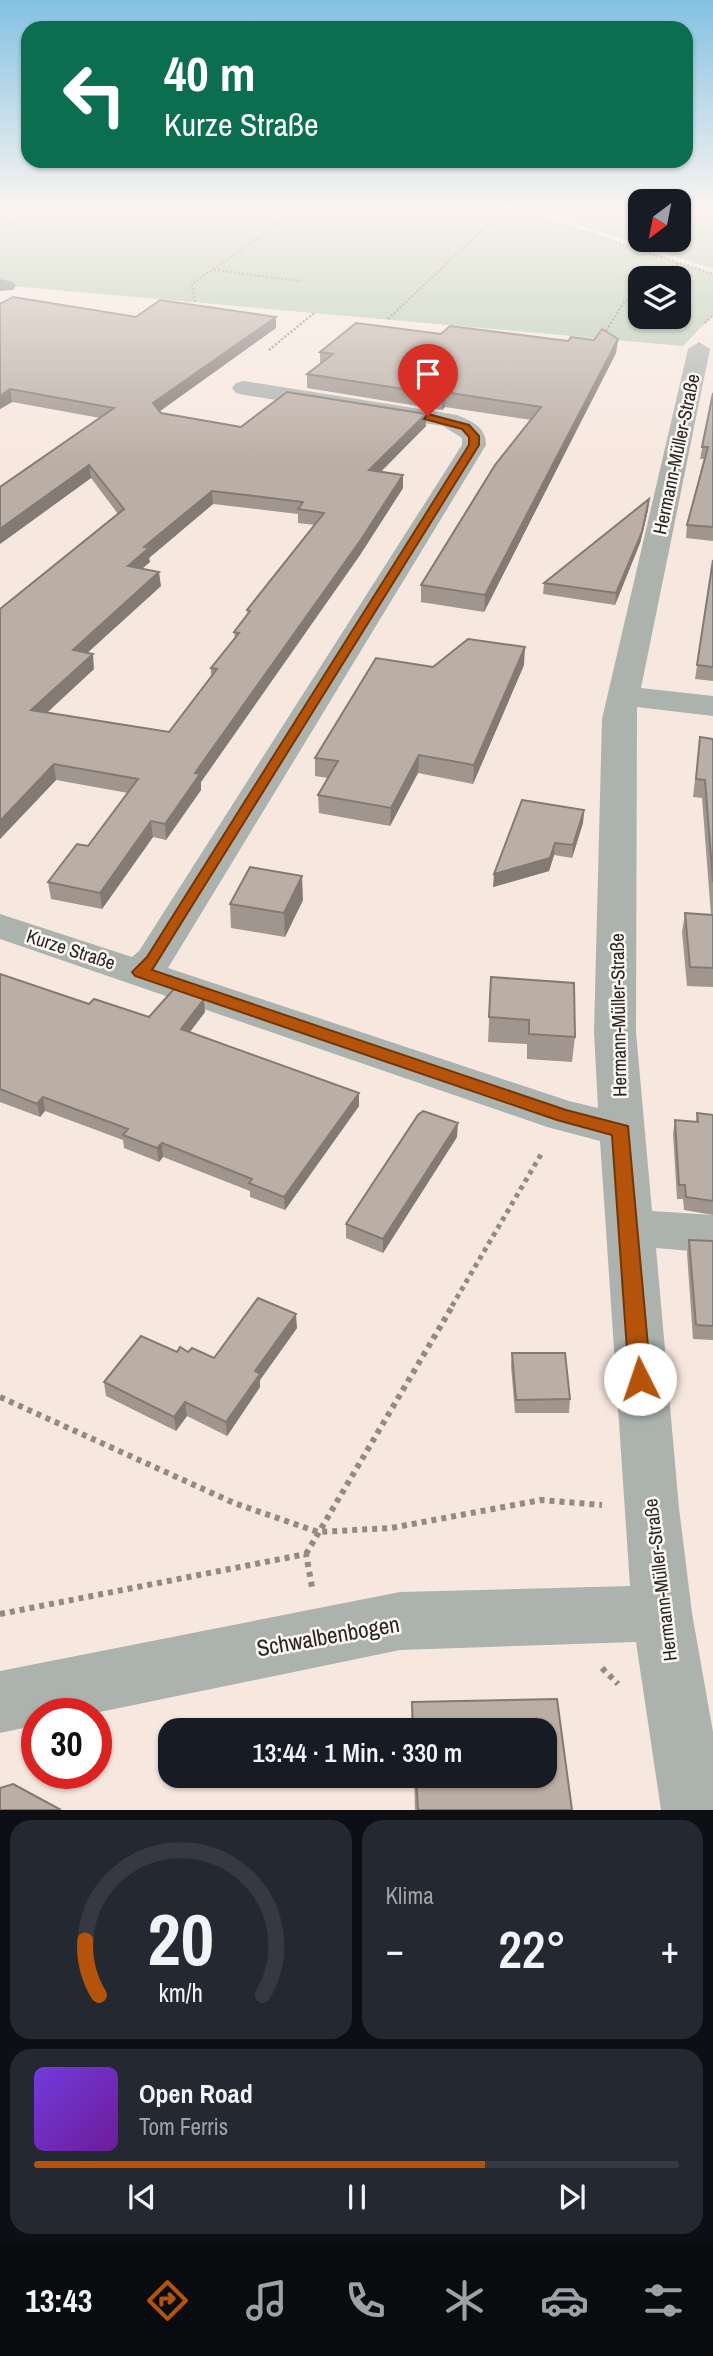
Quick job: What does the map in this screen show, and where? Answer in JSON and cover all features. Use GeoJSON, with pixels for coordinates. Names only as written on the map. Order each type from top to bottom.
{"type":"FeatureCollection","features":[{"type":"Feature","properties":{"kind":"street","name":"Hermann-Müller-Straße"},"geometry":{"type":"LineString","coordinates":[[694,1810],[662,1613],[651,1508],[615,1032],[618,719],[699,349]]}},
{"type":"Feature","properties":{"kind":"street"},"geometry":{"type":"LineString","coordinates":[[141,972],[153,961],[474,445],[474,436],[465,427],[449,421],[244,388]]}},
{"type":"Feature","properties":{"kind":"street"},"geometry":{"type":"LineString","coordinates":[[624,696],[713,706]]}},
{"type":"Feature","properties":{"kind":"street","name":"Kurze Straße"},"geometry":{"type":"LineString","coordinates":[[0,926],[563,1116],[621,1130]]}},
{"type":"Feature","properties":{"kind":"street"},"geometry":{"type":"LineString","coordinates":[[629,1228],[713,1234]]}},
{"type":"Feature","properties":{"kind":"street","name":"Schwalbenbogen"},"geometry":{"type":"LineString","coordinates":[[0,1702],[400,1621],[662,1613]]}},
{"type":"Feature","properties":{"kind":"path"},"geometry":{"type":"LineString","coordinates":[[194,294],[195,302]]}},
{"type":"Feature","properties":{"kind":"path"},"geometry":{"type":"LineString","coordinates":[[388,319],[414,294]]}},
{"type":"Feature","properties":{"kind":"path"},"geometry":{"type":"LineString","coordinates":[[601,338],[628,299]]}},
{"type":"Feature","properties":{"kind":"path"},"geometry":{"type":"LineString","coordinates":[[269,350],[314,313]]}},
{"type":"Feature","properties":{"kind":"path"},"geometry":{"type":"LineString","coordinates":[[322,1636],[306,1554],[548,1144]]}},
{"type":"Feature","properties":{"kind":"path"},"geometry":{"type":"LineString","coordinates":[[0,1397],[234,1503],[318,1532],[391,1528],[541,1500],[651,1508]]}},
{"type":"Feature","properties":{"kind":"path"},"geometry":{"type":"LineString","coordinates":[[0,1614],[306,1554]]}},
{"type":"Feature","properties":{"kind":"path"},"geometry":{"type":"LineString","coordinates":[[594,1666],[605,1670],[628,1694],[678,1719]]}},
{"type":"Feature","properties":{"kind":"green space"},"geometry":{"type":"Polygon","coordinates":[[[106,294],[628,294],[628,329],[691,329],[691,294],[713,294],[713,315],[683,346],[106,294]]]}},
{"type":"Feature","properties":{"kind":"building"},"geometry":{"type":"Polygon","coordinates":[[[13,297],[136,317],[160,300],[276,317],[153,403],[161,413],[241,427],[287,392],[426,414],[369,470],[403,475],[360,541],[195,773],[200,774],[165,824],[151,821],[100,893],[48,882],[77,844],[88,846],[138,779],[54,764],[0,821],[0,609],[124,509],[89,465],[0,529],[0,487],[114,408],[10,389],[0,396],[2,303],[13,297]],[[212,491],[144,547],[149,548],[128,566],[159,572],[73,650],[93,654],[31,710],[169,732],[217,669],[211,668],[239,633],[234,632],[250,611],[247,610],[324,513],[298,509],[303,502],[212,491]]]}},
{"type":"Feature","properties":{"kind":"building"},"geometry":{"type":"Polygon","coordinates":[[[356,323],[441,334],[450,326],[568,341],[571,337],[594,340],[602,329],[618,339],[485,595],[421,585],[495,465],[541,407],[307,374],[333,354],[320,352],[356,323]]]}},
{"type":"Feature","properties":{"kind":"building"},"geometry":{"type":"Polygon","coordinates":[[[713,393],[713,527],[687,525],[708,447],[702,447],[713,393]]]}},
{"type":"Feature","properties":{"kind":"building"},"geometry":{"type":"Polygon","coordinates":[[[649,499],[642,532],[616,593],[544,583],[649,499]]]}},
{"type":"Feature","properties":{"kind":"building"},"geometry":{"type":"Polygon","coordinates":[[[713,560],[713,667],[697,665],[713,560]]]}},
{"type":"Feature","properties":{"kind":"building"},"geometry":{"type":"Polygon","coordinates":[[[468,639],[525,647],[474,765],[419,755],[391,808],[318,795],[338,761],[315,758],[376,658],[433,667],[468,639]]]}},
{"type":"Feature","properties":{"kind":"building"},"geometry":{"type":"Polygon","coordinates":[[[700,737],[713,739],[713,882],[705,780],[696,779],[700,737]]]}},
{"type":"Feature","properties":{"kind":"building"},"geometry":{"type":"Polygon","coordinates":[[[522,800],[584,810],[573,845],[555,843],[550,858],[494,874],[522,800]]]}},
{"type":"Feature","properties":{"kind":"building"},"geometry":{"type":"Polygon","coordinates":[[[250,867],[302,876],[284,913],[230,904],[250,867]]]}},
{"type":"Feature","properties":{"kind":"building"},"geometry":{"type":"Polygon","coordinates":[[[685,913],[713,915],[713,968],[690,967],[685,913]]]}},
{"type":"Feature","properties":{"kind":"building"},"geometry":{"type":"Polygon","coordinates":[[[0,974],[89,1004],[94,999],[149,1017],[174,989],[204,999],[181,1029],[359,1093],[284,1197],[249,1183],[252,1179],[162,1143],[157,1148],[123,1135],[128,1129],[43,1097],[37,1104],[0,1089],[0,974]]]}},
{"type":"Feature","properties":{"kind":"building"},"geometry":{"type":"Polygon","coordinates":[[[491,977],[574,983],[575,1037],[529,1034],[529,1020],[489,1017],[491,977]]]}},
{"type":"Feature","properties":{"kind":"building"},"geometry":{"type":"Polygon","coordinates":[[[423,1111],[458,1123],[383,1239],[346,1224],[418,1115],[423,1111]]]}},
{"type":"Feature","properties":{"kind":"building"},"geometry":{"type":"Polygon","coordinates":[[[697,1113],[713,1115],[713,1201],[686,1197],[685,1185],[679,1185],[675,1120],[698,1122],[697,1113]]]}},
{"type":"Feature","properties":{"kind":"building"},"geometry":{"type":"Polygon","coordinates":[[[689,1240],[713,1241],[713,1326],[696,1325],[689,1240]]]}},
{"type":"Feature","properties":{"kind":"building"},"geometry":{"type":"Polygon","coordinates":[[[258,1298],[296,1314],[255,1371],[260,1374],[226,1422],[185,1402],[174,1417],[104,1382],[141,1336],[177,1352],[180,1347],[188,1352],[192,1348],[214,1358],[258,1298]]]}},
{"type":"Feature","properties":{"kind":"building"},"geometry":{"type":"Polygon","coordinates":[[[512,1353],[565,1353],[570,1399],[516,1400],[512,1353]]]}},
{"type":"Feature","properties":{"kind":"building"},"geometry":{"type":"Polygon","coordinates":[[[557,1699],[572,1810],[418,1810],[417,1788],[557,1788],[557,1718],[413,1718],[412,1702],[557,1699]]]}},
{"type":"Feature","properties":{"kind":"building"},"geometry":{"type":"Polygon","coordinates":[[[13,1784],[61,1810],[0,1810],[0,1788],[13,1784]]]}},
{"type":"Feature","properties":{"kind":"route"},"geometry":{"type":"LineString","coordinates":[[428,416],[465,427],[474,436],[474,445],[153,961],[141,972],[563,1116],[621,1130],[640,1379]]}}]}
